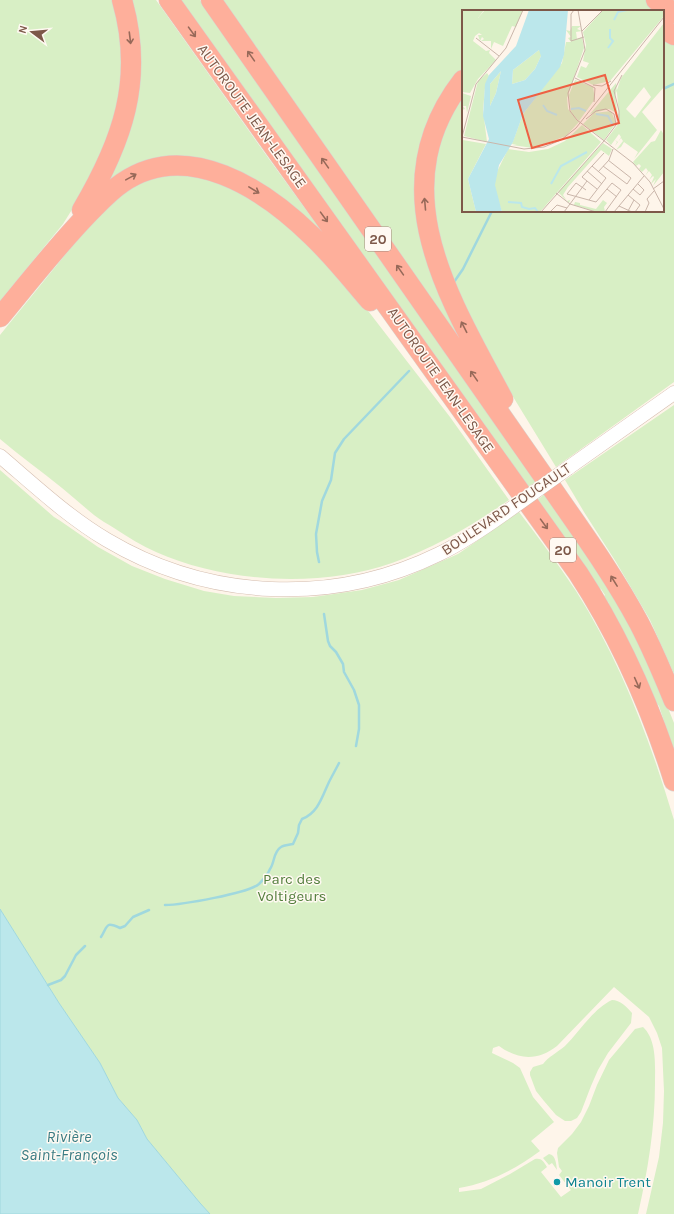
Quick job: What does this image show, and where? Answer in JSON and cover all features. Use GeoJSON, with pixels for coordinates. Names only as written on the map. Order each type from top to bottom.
{"type":"FeatureCollection","features":[{"type":"Feature","properties":{"kind":"highway"},"geometry":{"type":"LineString","coordinates":[[68,234],[92,194],[108,162],[117,140],[126,110],[131,79],[132,53],[130,32],[122,0]]}},
{"type":"Feature","properties":{"kind":"highway","name":"AUTOROUTE JEAN-LESAGE"},"geometry":{"type":"LineString","coordinates":[[169,0],[569,560],[593,597],[616,637],[635,678],[656,729],[674,781]]}},
{"type":"Feature","properties":{"kind":"highway","name":"AUTOROUTE JEAN-LESAGE"},"geometry":{"type":"LineString","coordinates":[[211,0],[544,477],[598,557],[628,605],[654,653],[674,701]]}},
{"type":"Feature","properties":{"kind":"highway"},"geometry":{"type":"LineString","coordinates":[[656,0],[674,13]]}},
{"type":"Feature","properties":{"kind":"highway"},"geometry":{"type":"LineString","coordinates":[[664,30],[674,35]]}},
{"type":"Feature","properties":{"kind":"highway"},"geometry":{"type":"LineString","coordinates":[[462,81],[448,100],[434,130],[429,147],[424,188],[428,228],[438,266],[454,306],[544,477]]}},
{"type":"Feature","properties":{"kind":"highway"},"geometry":{"type":"LineString","coordinates":[[0,317],[68,234],[116,187],[135,175],[150,169],[165,166],[187,165],[212,171],[252,189],[275,204],[312,235],[451,394]]}},
{"type":"Feature","properties":{"kind":"street","name":"BOULEVARD FOUCAULT"},"geometry":{"type":"LineString","coordinates":[[0,456],[76,519],[103,538],[146,561],[185,575],[214,583],[245,588],[276,590],[310,589],[348,584],[384,576],[425,561],[449,549],[473,535],[505,513],[674,393]]}},
{"type":"Feature","properties":{"kind":"green space"},"geometry":{"type":"Polygon","coordinates":[[[0,0],[114,0],[123,32],[119,106],[88,184],[63,224],[0,301],[0,0]]]}},
{"type":"Feature","properties":{"kind":"green space"},"geometry":{"type":"Polygon","coordinates":[[[127,0],[156,0],[331,244],[220,167],[113,183],[104,180],[116,155],[127,0]]]}},
{"type":"Feature","properties":{"kind":"green space"},"geometry":{"type":"Polygon","coordinates":[[[179,0],[200,0],[538,480],[527,488],[179,0]]]}},
{"type":"Feature","properties":{"kind":"green space"},"geometry":{"type":"Polygon","coordinates":[[[223,0],[648,0],[662,10],[462,10],[462,74],[421,157],[463,335],[457,336],[223,0]]]}},
{"type":"Feature","properties":{"kind":"green space"},"geometry":{"type":"Polygon","coordinates":[[[664,11],[674,18],[674,29],[664,24],[664,11]]]}},
{"type":"Feature","properties":{"kind":"green space"},"geometry":{"type":"Polygon","coordinates":[[[664,36],[674,42],[674,382],[556,467],[493,364],[451,281],[433,215],[434,150],[462,92],[462,212],[664,212],[664,36]]]}},
{"type":"Feature","properties":{"kind":"green space"},"geometry":{"type":"Polygon","coordinates":[[[184,172],[239,190],[295,231],[355,294],[450,417],[509,500],[467,527],[438,543],[408,557],[364,571],[304,579],[242,576],[183,562],[156,552],[124,535],[96,517],[0,439],[0,335],[95,218],[109,203],[147,178],[184,172]]]}},
{"type":"Feature","properties":{"kind":"green space"},"geometry":{"type":"Polygon","coordinates":[[[674,405],[674,674],[650,620],[565,480],[674,405]]]}},
{"type":"Feature","properties":{"kind":"green space","name":"Parc des Voltigeurs"},"geometry":{"type":"Polygon","coordinates":[[[0,470],[54,517],[98,547],[132,566],[165,579],[204,591],[234,596],[276,598],[313,597],[362,590],[399,580],[458,554],[519,512],[576,591],[607,645],[633,702],[655,760],[674,820],[674,1214],[646,1214],[659,1157],[663,1123],[664,1091],[662,1048],[649,1017],[614,987],[557,1046],[550,1051],[528,1057],[513,1054],[499,1046],[493,1048],[492,1053],[520,1068],[533,1097],[554,1122],[531,1141],[540,1151],[521,1164],[502,1174],[481,1183],[459,1188],[459,1192],[481,1189],[535,1159],[542,1160],[547,1167],[541,1172],[561,1197],[571,1190],[559,1175],[562,1171],[559,1167],[557,1153],[558,1148],[572,1134],[581,1122],[609,1060],[635,1029],[643,1027],[648,1032],[653,1046],[655,1099],[650,1148],[638,1214],[210,1214],[200,1203],[147,1139],[137,1120],[118,1098],[100,1063],[59,1003],[0,909],[0,470]]]}},
{"type":"Feature","properties":{"kind":"green space"},"geometry":{"type":"Polygon","coordinates":[[[546,493],[615,595],[658,683],[674,723],[674,751],[659,706],[652,698],[610,610],[608,602],[604,601],[602,598],[605,595],[601,589],[596,587],[536,501],[546,493]]]}},
{"type":"Feature","properties":{"kind":"green space"},"geometry":{"type":"Polygon","coordinates":[[[612,1000],[626,1006],[632,1013],[631,1023],[608,1053],[598,1070],[581,1112],[577,1118],[571,1121],[565,1121],[556,1115],[536,1091],[530,1072],[533,1067],[543,1064],[565,1046],[599,1009],[612,1000]]]}},
{"type":"Feature","properties":{"kind":"green space"},"geometry":{"type":"Polygon","coordinates":[[[549,1154],[554,1158],[557,1170],[552,1163],[549,1165],[543,1158],[549,1154]]]}},
{"type":"Feature","properties":{"kind":"water","name":"Rivière Saint-François"},"geometry":{"type":"Polygon","coordinates":[[[0,909],[59,1003],[100,1063],[118,1098],[137,1120],[147,1139],[210,1214],[0,1214],[0,909]]]}},
{"type":"Feature","properties":{"kind":"waterway"},"geometry":{"type":"LineString","coordinates":[[664,89],[674,84]]}},
{"type":"Feature","properties":{"kind":"waterway"},"geometry":{"type":"LineString","coordinates":[[454,282],[463,269],[492,212]]}},
{"type":"Feature","properties":{"kind":"waterway"},"geometry":{"type":"LineString","coordinates":[[319,562],[316,534],[322,501],[331,480],[335,453],[344,439],[409,371]]}},
{"type":"Feature","properties":{"kind":"waterway"},"geometry":{"type":"LineString","coordinates":[[324,614],[328,641],[343,664],[344,672],[354,690],[359,705],[359,729],[356,746]]}},
{"type":"Feature","properties":{"kind":"waterway"},"geometry":{"type":"LineString","coordinates":[[165,905],[199,901],[229,895],[259,884],[269,871],[278,849],[293,844],[302,819],[316,809],[339,763]]}},
{"type":"Feature","properties":{"kind":"waterway"},"geometry":{"type":"LineString","coordinates":[[101,937],[106,927],[109,925],[120,928],[125,926],[133,917],[149,910]]}},
{"type":"Feature","properties":{"kind":"waterway"},"geometry":{"type":"LineString","coordinates":[[48,985],[61,980],[65,976],[76,955],[85,946]]}},
{"type":"Feature","properties":{"kind":"place","name":"Manoir Trent"},"geometry":{"type":"Point","coordinates":[557,1182]}}]}
